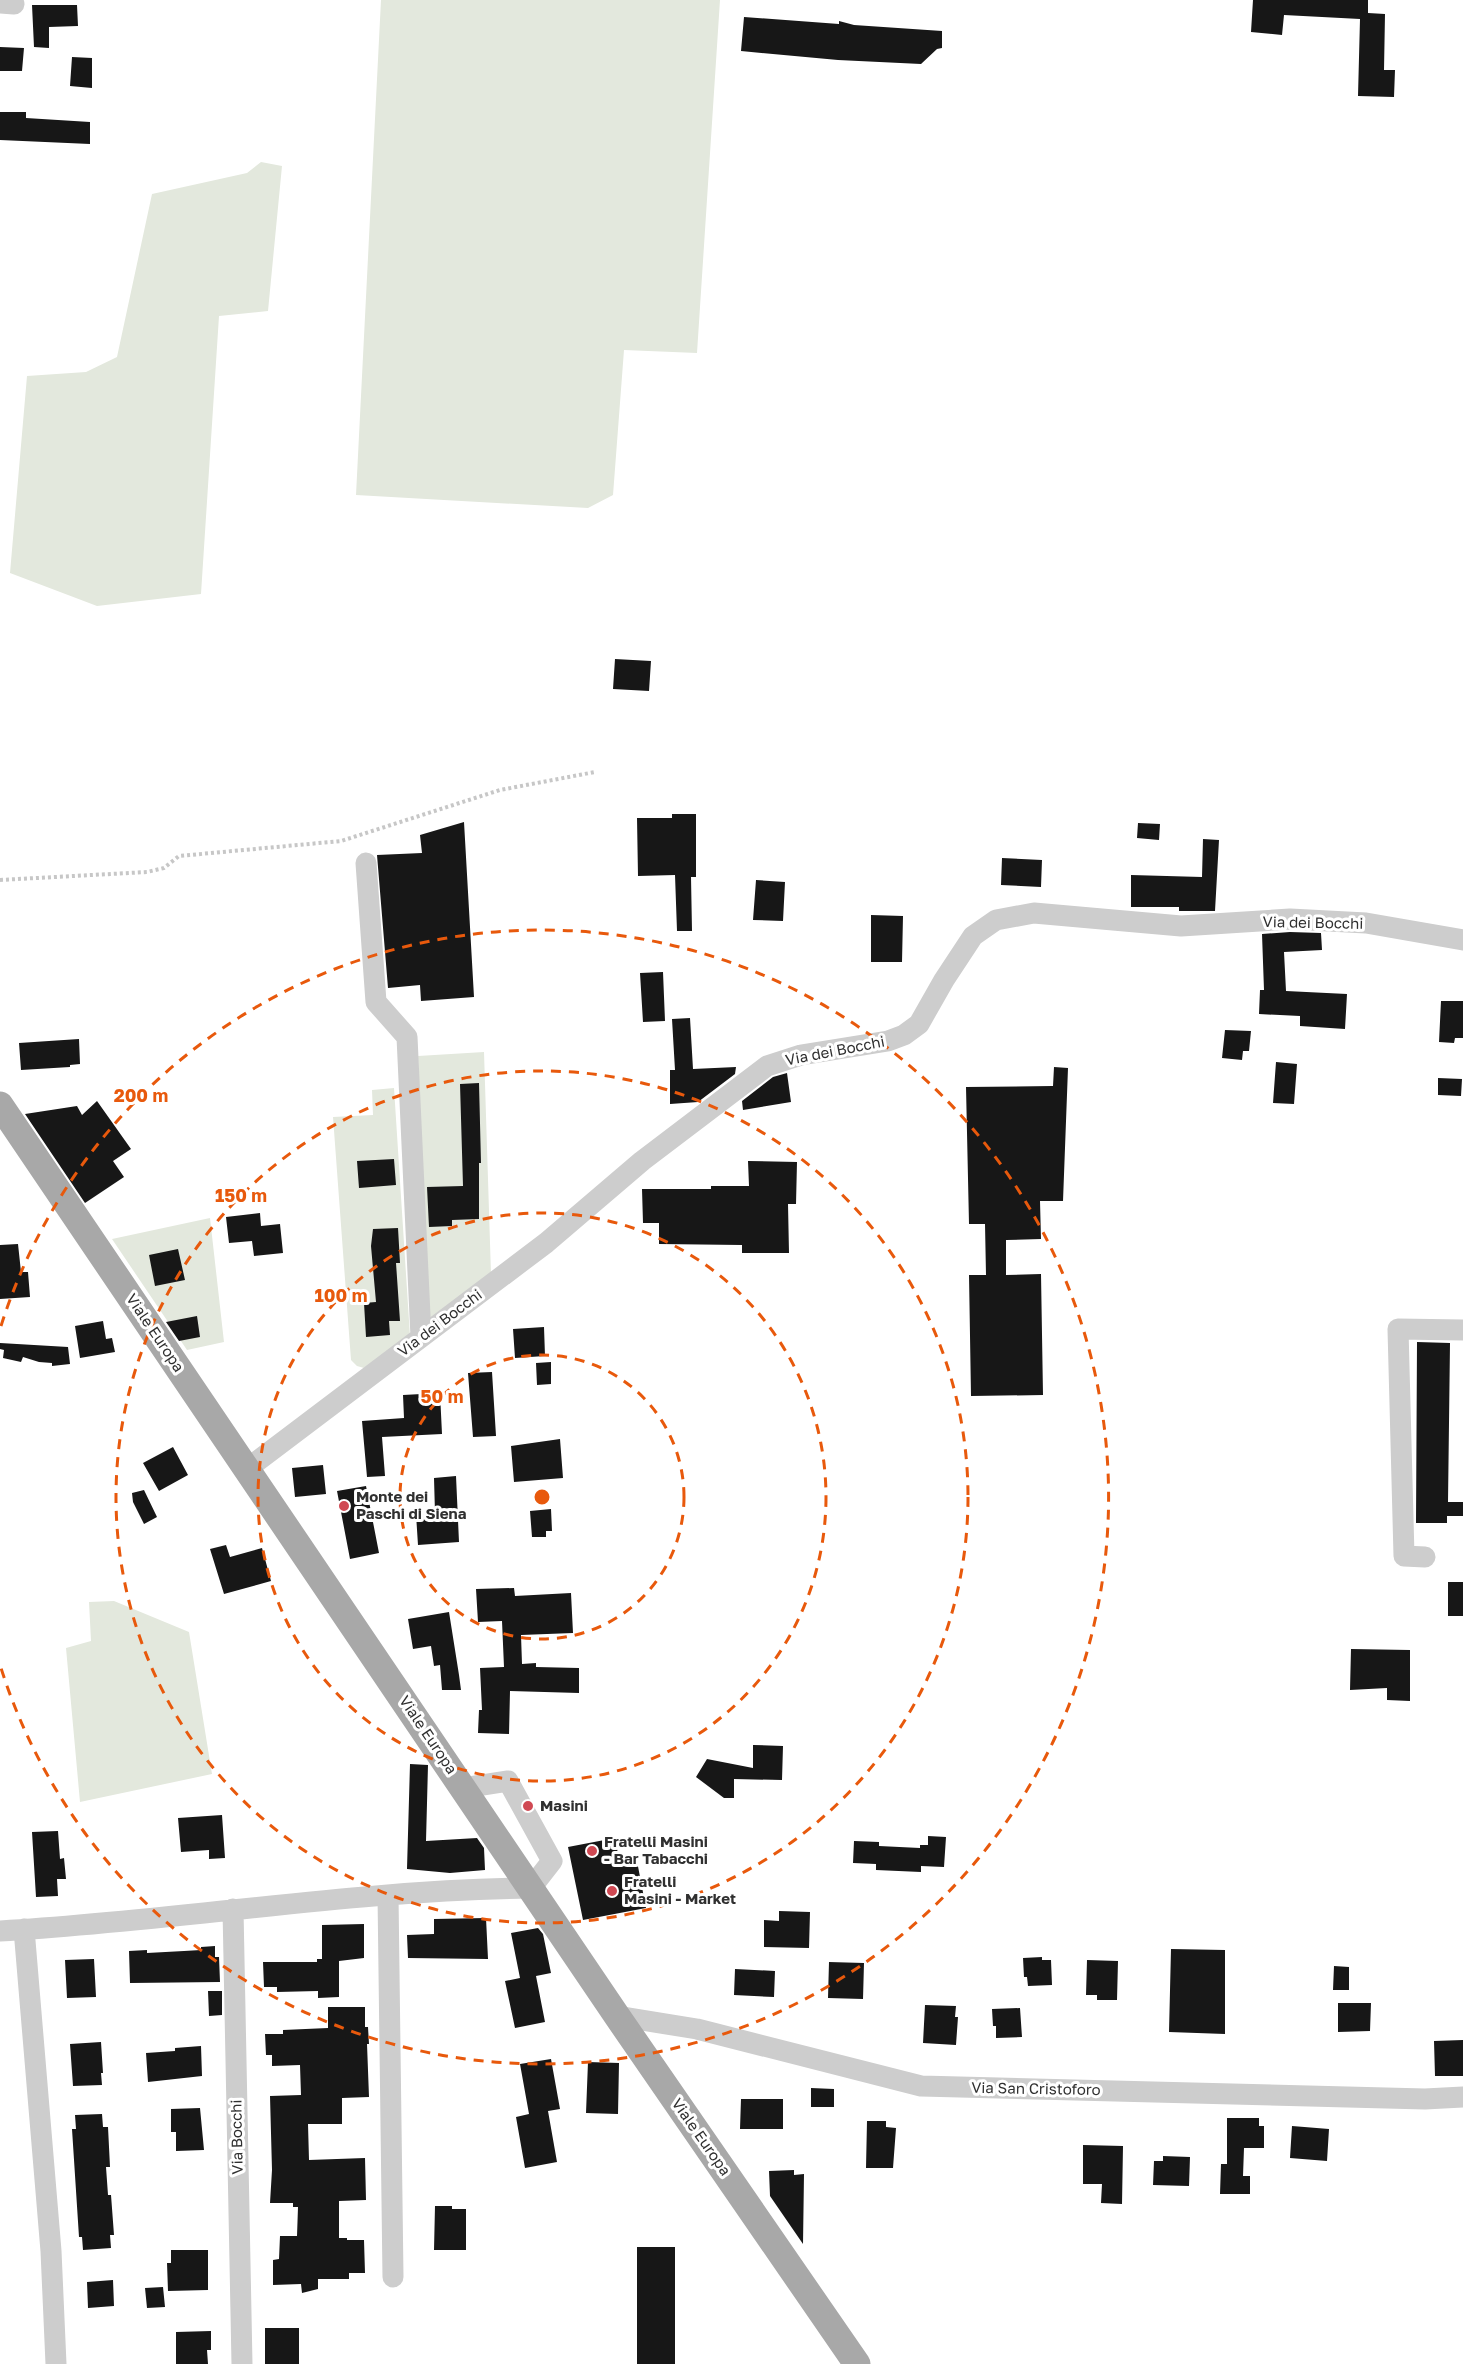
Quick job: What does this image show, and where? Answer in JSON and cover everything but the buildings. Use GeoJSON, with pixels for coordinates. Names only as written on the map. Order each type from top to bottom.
{"type":"FeatureCollection","features":[{"type":"Feature","properties":{"kind":"main road","name":"Viale Europa"},"geometry":{"type":"LineString","coordinates":[[0,1106],[617,2016],[857,2364]]}},
{"type":"Feature","properties":{"kind":"street"},"geometry":{"type":"LineString","coordinates":[[366,863],[376,1002],[407,1037],[421,1337]]}},
{"type":"Feature","properties":{"kind":"street","name":"Via dei Bocchi"},"geometry":{"type":"LineString","coordinates":[[247,1469],[546,1243],[642,1161],[767,1066],[801,1055],[888,1041],[904,1035],[919,1024],[944,980],[974,936],[996,920],[1034,913],[1181,926],[1301,920],[1366,923],[1463,940]]}},
{"type":"Feature","properties":{"kind":"street"},"geometry":{"type":"LineString","coordinates":[[1425,1557],[1404,1556],[1398,1329],[1463,1330]]}},
{"type":"Feature","properties":{"kind":"street"},"geometry":{"type":"LineString","coordinates":[[0,1931],[388,1895],[531,1888],[552,1861],[508,1781],[463,1788]]}},
{"type":"Feature","properties":{"kind":"street"},"geometry":{"type":"LineString","coordinates":[[388,1895],[393,2277]]}},
{"type":"Feature","properties":{"kind":"street","name":"Via Bocchi"},"geometry":{"type":"LineString","coordinates":[[233,1909],[242,2364]]}},
{"type":"Feature","properties":{"kind":"street"},"geometry":{"type":"LineString","coordinates":[[24,1929],[51,2251],[56,2364]]}},
{"type":"Feature","properties":{"kind":"street","name":"Via San Cristoforo"},"geometry":{"type":"LineString","coordinates":[[617,2016],[697,2028],[921,2086],[1425,2099],[1463,2097]]}},
{"type":"Feature","properties":{"kind":"path"},"geometry":{"type":"LineString","coordinates":[[0,880],[147,872],[164,868],[179,856],[341,841],[500,790],[595,772]]}},
{"type":"Feature","properties":{"kind":"shaded area"},"geometry":{"type":"Polygon","coordinates":[[[381,0],[720,0],[697,353],[624,350],[613,495],[588,508],[356,495],[381,0]]]}},
{"type":"Feature","properties":{"kind":"shaded area"},"geometry":{"type":"Polygon","coordinates":[[[261,162],[282,166],[268,311],[219,316],[201,594],[97,606],[10,573],[27,376],[86,372],[117,357],[152,194],[247,173],[261,162]]]}},
{"type":"Feature","properties":{"kind":"shaded area"},"geometry":{"type":"Polygon","coordinates":[[[484,1052],[491,1274],[427,1323],[418,1056],[484,1052]]]}},
{"type":"Feature","properties":{"kind":"shaded area"},"geometry":{"type":"Polygon","coordinates":[[[394,1088],[410,1336],[364,1368],[357,1366],[351,1360],[333,1117],[373,1115],[372,1090],[394,1088]]]}},
{"type":"Feature","properties":{"kind":"shaded area"},"geometry":{"type":"Polygon","coordinates":[[[210,1218],[224,1342],[187,1350],[112,1239],[210,1218]]]}},
{"type":"Feature","properties":{"kind":"shaded area"},"geometry":{"type":"Polygon","coordinates":[[[114,1601],[189,1632],[212,1774],[80,1802],[66,1648],[91,1641],[89,1602],[114,1601]]]}},
{"type":"Feature","properties":{"kind":"place","name":"Monte dei Paschi di Siena"},"geometry":{"type":"Point","coordinates":[344,1506]}},
{"type":"Feature","properties":{"kind":"place","name":"Masini"},"geometry":{"type":"Point","coordinates":[528,1806]}},
{"type":"Feature","properties":{"kind":"place","name":"Fratelli Masini - Bar Tabacchi"},"geometry":{"type":"Point","coordinates":[592,1851]}},
{"type":"Feature","properties":{"kind":"place","name":"Fratelli Masini - Market"},"geometry":{"type":"Point","coordinates":[612,1891]}}]}
